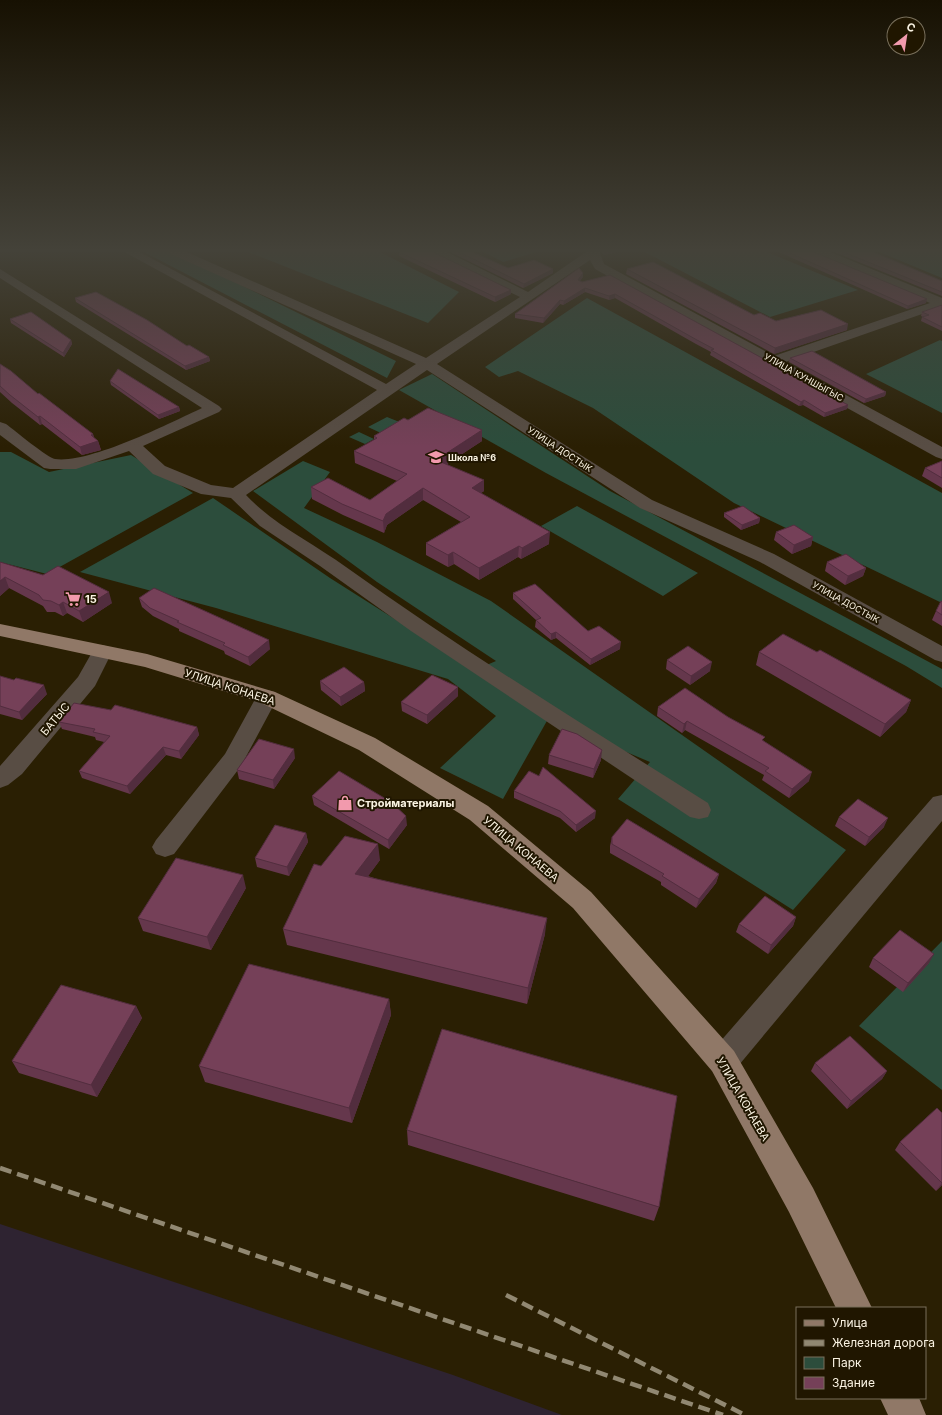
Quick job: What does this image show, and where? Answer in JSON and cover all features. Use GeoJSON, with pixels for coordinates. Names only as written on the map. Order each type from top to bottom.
{"type":"FeatureCollection","features":[{"type":"Feature","properties":{"kind":"main road","name":"УЛИЦА КОНАЕВА"},"geometry":{"type":"LineString","coordinates":[[0,630],[147,661],[267,697],[367,744],[478,813],[582,900],[723,1061],[801,1200],[854,1307]]}},
{"type":"Feature","properties":{"kind":"main road"},"geometry":{"type":"LineString","coordinates":[[899,1399],[907,1415]]}},
{"type":"Feature","properties":{"kind":"street"},"geometry":{"type":"LineString","coordinates":[[0,427],[50,464],[76,464],[132,445],[214,409],[66,315]]}},
{"type":"Feature","properties":{"kind":"street"},"geometry":{"type":"LineString","coordinates":[[248,315],[387,390]]}},
{"type":"Feature","properties":{"kind":"street","name":"УЛИЦА ДОСТЫК"},"geometry":{"type":"LineString","coordinates":[[318,315],[427,364],[646,504],[766,558],[942,655]]}},
{"type":"Feature","properties":{"kind":"street"},"geometry":{"type":"LineString","coordinates":[[132,445],[159,470],[207,490],[236,494],[387,390],[503,315]]}},
{"type":"Feature","properties":{"kind":"street","name":"УЛИЦА КУНШЫГЫС"},"geometry":{"type":"LineString","coordinates":[[690,315],[942,454]]}},
{"type":"Feature","properties":{"kind":"street"},"geometry":{"type":"LineString","coordinates":[[775,361],[907,315]]}},
{"type":"Feature","properties":{"kind":"street"},"geometry":{"type":"LineString","coordinates":[[0,448],[20,442]]}},
{"type":"Feature","properties":{"kind":"street"},"geometry":{"type":"LineString","coordinates":[[236,494],[247,508],[318,556],[415,626],[699,810]]}},
{"type":"Feature","properties":{"kind":"street","name":"БАТЫС"},"geometry":{"type":"LineString","coordinates":[[0,779],[14,768],[87,681],[102,652]]}},
{"type":"Feature","properties":{"kind":"street"},"geometry":{"type":"LineString","coordinates":[[165,847],[233,760],[267,697]]}},
{"type":"Feature","properties":{"kind":"street"},"geometry":{"type":"LineString","coordinates":[[723,1061],[942,804]]}},
{"type":"Feature","properties":{"kind":"shaded area"},"geometry":{"type":"Polygon","coordinates":[[[0,1224],[453,1375],[562,1415],[0,1415],[0,1224]]]}},
{"type":"Feature","properties":{"kind":"green space"},"geometry":{"type":"Polygon","coordinates":[[[265,315],[302,315],[396,361],[387,378],[265,315]]]}},
{"type":"Feature","properties":{"kind":"green space"},"geometry":{"type":"Polygon","coordinates":[[[408,315],[436,315],[428,323],[408,315]]]}},
{"type":"Feature","properties":{"kind":"green space"},"geometry":{"type":"Polygon","coordinates":[[[562,315],[618,315],[942,493],[942,603],[734,503],[593,408],[518,371],[499,377],[485,367],[562,315]]]}},
{"type":"Feature","properties":{"kind":"green space"},"geometry":{"type":"Polygon","coordinates":[[[766,315],[776,315],[770,317],[766,315]]]}},
{"type":"Feature","properties":{"kind":"green space"},"geometry":{"type":"Polygon","coordinates":[[[940,340],[942,341],[942,413],[866,374],[940,340]]]}},
{"type":"Feature","properties":{"kind":"green space"},"geometry":{"type":"Polygon","coordinates":[[[432,374],[610,491],[942,669],[942,688],[906,666],[546,473],[399,390],[432,374]]]}},
{"type":"Feature","properties":{"kind":"green space"},"geometry":{"type":"Polygon","coordinates":[[[387,417],[402,423],[383,434],[368,427],[387,417]]]}},
{"type":"Feature","properties":{"kind":"green space"},"geometry":{"type":"Polygon","coordinates":[[[359,432],[374,439],[365,444],[349,437],[359,432]]]}},
{"type":"Feature","properties":{"kind":"green space"},"geometry":{"type":"Polygon","coordinates":[[[0,452],[11,452],[49,472],[131,455],[193,493],[47,574],[0,562],[0,452]]]}},
{"type":"Feature","properties":{"kind":"green space"},"geometry":{"type":"Polygon","coordinates":[[[303,461],[330,472],[304,508],[377,542],[491,601],[846,850],[793,910],[618,799],[650,762],[548,719],[503,799],[440,768],[496,716],[448,679],[216,608],[80,572],[213,498],[330,578],[475,670],[496,661],[377,582],[253,491],[303,461]]]}},
{"type":"Feature","properties":{"kind":"green space"},"geometry":{"type":"Polygon","coordinates":[[[577,506],[698,573],[663,596],[541,526],[577,506]]]}},
{"type":"Feature","properties":{"kind":"green space"},"geometry":{"type":"Polygon","coordinates":[[[942,941],[942,1090],[859,1026],[942,941]]]}},
{"type":"Feature","properties":{"kind":"building"},"geometry":{"type":"Polygon","coordinates":[[[22,315],[35,315],[71,340],[63,353],[10,319],[22,315]]]}},
{"type":"Feature","properties":{"kind":"building"},"geometry":{"type":"Polygon","coordinates":[[[103,315],[138,315],[187,346],[189,345],[209,357],[185,366],[103,315]]]}},
{"type":"Feature","properties":{"kind":"building"},"geometry":{"type":"Polygon","coordinates":[[[522,315],[547,315],[544,318],[522,315]]]}},
{"type":"Feature","properties":{"kind":"building"},"geometry":{"type":"Polygon","coordinates":[[[652,315],[683,315],[848,405],[825,413],[804,400],[801,402],[711,350],[714,349],[652,315]]]}},
{"type":"Feature","properties":{"kind":"building"},"geometry":{"type":"Polygon","coordinates":[[[713,315],[764,315],[776,321],[800,315],[831,315],[848,324],[775,348],[713,315]]]}},
{"type":"Feature","properties":{"kind":"building"},"geometry":{"type":"Polygon","coordinates":[[[929,315],[942,315],[942,327],[922,317],[929,315]]]}},
{"type":"Feature","properties":{"kind":"building"},"geometry":{"type":"Polygon","coordinates":[[[812,351],[886,392],[866,399],[790,358],[812,351]]]}},
{"type":"Feature","properties":{"kind":"building"},"geometry":{"type":"Polygon","coordinates":[[[0,364],[93,434],[91,435],[98,441],[80,447],[10,395],[0,386],[0,364]]]}},
{"type":"Feature","properties":{"kind":"building"},"geometry":{"type":"Polygon","coordinates":[[[118,369],[179,407],[158,415],[110,381],[118,369]]]}},
{"type":"Feature","properties":{"kind":"building"},"geometry":{"type":"Polygon","coordinates":[[[428,408],[482,430],[436,460],[484,480],[472,488],[550,532],[522,548],[519,546],[479,568],[453,552],[448,555],[426,543],[470,517],[423,488],[386,514],[383,521],[342,504],[311,487],[328,478],[370,500],[407,474],[354,451],[377,438],[374,436],[404,418],[408,420],[428,408]]]}},
{"type":"Feature","properties":{"kind":"building"},"geometry":{"type":"Polygon","coordinates":[[[942,461],[942,478],[925,468],[942,461]]]}},
{"type":"Feature","properties":{"kind":"building"},"geometry":{"type":"Polygon","coordinates":[[[743,506],[760,518],[742,525],[724,513],[743,506]]]}},
{"type":"Feature","properties":{"kind":"building"},"geometry":{"type":"Polygon","coordinates":[[[794,525],[813,537],[794,545],[776,532],[794,525]]]}},
{"type":"Feature","properties":{"kind":"building"},"geometry":{"type":"Polygon","coordinates":[[[846,554],[866,568],[848,576],[827,562],[846,554]]]}},
{"type":"Feature","properties":{"kind":"building"},"geometry":{"type":"Polygon","coordinates":[[[0,562],[43,575],[58,566],[109,592],[79,611],[63,602],[59,605],[51,601],[43,600],[39,595],[5,577],[0,581],[0,562]]]}},
{"type":"Feature","properties":{"kind":"building"},"geometry":{"type":"Polygon","coordinates":[[[535,584],[588,631],[599,626],[621,642],[591,659],[556,632],[551,634],[536,620],[541,618],[513,593],[535,584]]]}},
{"type":"Feature","properties":{"kind":"building"},"geometry":{"type":"Polygon","coordinates":[[[154,588],[269,640],[248,657],[223,645],[225,643],[177,622],[179,621],[150,608],[139,598],[154,588]]]}},
{"type":"Feature","properties":{"kind":"building"},"geometry":{"type":"Polygon","coordinates":[[[941,601],[942,602],[942,615],[936,611],[941,601]]]}},
{"type":"Feature","properties":{"kind":"building"},"geometry":{"type":"Polygon","coordinates":[[[783,634],[817,652],[820,650],[911,700],[885,724],[759,652],[783,634]]]}},
{"type":"Feature","properties":{"kind":"building"},"geometry":{"type":"Polygon","coordinates":[[[688,646],[712,662],[691,676],[667,660],[688,646]]]}},
{"type":"Feature","properties":{"kind":"building"},"geometry":{"type":"Polygon","coordinates":[[[344,667],[364,682],[340,697],[320,681],[344,667]]]}},
{"type":"Feature","properties":{"kind":"building"},"geometry":{"type":"Polygon","coordinates":[[[432,675],[458,687],[427,715],[401,702],[432,675]]]}},
{"type":"Feature","properties":{"kind":"building"},"geometry":{"type":"Polygon","coordinates":[[[0,676],[14,680],[16,678],[44,685],[19,712],[0,706],[0,676]]]}},
{"type":"Feature","properties":{"kind":"building"},"geometry":{"type":"Polygon","coordinates":[[[685,688],[728,717],[765,737],[762,740],[812,772],[792,789],[765,771],[769,768],[687,721],[684,724],[658,707],[685,688]]]}},
{"type":"Feature","properties":{"kind":"building"},"geometry":{"type":"Polygon","coordinates":[[[74,703],[111,710],[115,705],[197,727],[179,751],[163,747],[127,786],[79,771],[110,736],[93,732],[95,729],[59,722],[74,703]]]}},
{"type":"Feature","properties":{"kind":"building"},"geometry":{"type":"Polygon","coordinates":[[[562,729],[577,734],[602,750],[594,769],[549,755],[562,729]]]}},
{"type":"Feature","properties":{"kind":"building"},"geometry":{"type":"Polygon","coordinates":[[[259,739],[294,749],[273,780],[237,770],[259,739]]]}},
{"type":"Feature","properties":{"kind":"building"},"geometry":{"type":"Polygon","coordinates":[[[543,767],[596,811],[576,825],[560,811],[514,791],[529,771],[539,776],[543,767]]]}},
{"type":"Feature","properties":{"kind":"building"},"geometry":{"type":"Polygon","coordinates":[[[339,771],[391,802],[406,816],[388,840],[312,796],[339,771]]]}},
{"type":"Feature","properties":{"kind":"building"},"geometry":{"type":"Polygon","coordinates":[[[858,799],[888,818],[869,837],[839,817],[858,799]]]}},
{"type":"Feature","properties":{"kind":"building"},"geometry":{"type":"Polygon","coordinates":[[[627,819],[719,874],[699,899],[662,876],[664,874],[612,844],[612,837],[627,819]]]}},
{"type":"Feature","properties":{"kind":"building"},"geometry":{"type":"Polygon","coordinates":[[[275,825],[306,833],[287,867],[255,858],[275,825]]]}},
{"type":"Feature","properties":{"kind":"building"},"geometry":{"type":"Polygon","coordinates":[[[345,836],[378,844],[355,874],[547,918],[528,988],[283,929],[314,864],[321,866],[345,836]]]}},
{"type":"Feature","properties":{"kind":"building"},"geometry":{"type":"Polygon","coordinates":[[[176,858],[243,875],[207,937],[138,918],[176,858]]]}},
{"type":"Feature","properties":{"kind":"building"},"geometry":{"type":"Polygon","coordinates":[[[765,896],[796,917],[771,945],[739,924],[765,896]]]}},
{"type":"Feature","properties":{"kind":"building"},"geometry":{"type":"Polygon","coordinates":[[[900,930],[934,954],[908,983],[873,958],[900,930]]]}},
{"type":"Feature","properties":{"kind":"building"},"geometry":{"type":"Polygon","coordinates":[[[249,964],[389,999],[349,1108],[199,1066],[249,964]]]}},
{"type":"Feature","properties":{"kind":"building"},"geometry":{"type":"Polygon","coordinates":[[[61,985],[136,1006],[91,1085],[12,1061],[61,985]]]}},
{"type":"Feature","properties":{"kind":"building"},"geometry":{"type":"Polygon","coordinates":[[[442,1029],[677,1096],[659,1207],[407,1130],[442,1029]]]}},
{"type":"Feature","properties":{"kind":"building"},"geometry":{"type":"Polygon","coordinates":[[[850,1036],[887,1071],[851,1101],[815,1063],[850,1036]]]}},
{"type":"Feature","properties":{"kind":"building"},"geometry":{"type":"Polygon","coordinates":[[[937,1108],[942,1113],[942,1183],[900,1142],[937,1108]]]}},
{"type":"Feature","properties":{"kind":"railway"},"geometry":{"type":"LineString","coordinates":[[0,1168],[723,1415]]}},
{"type":"Feature","properties":{"kind":"railway"},"geometry":{"type":"LineString","coordinates":[[506,1295],[745,1415]]}},
{"type":"Feature","properties":{"kind":"place","name":"Школа №6"},"geometry":{"type":"Point","coordinates":[436,457]}},
{"type":"Feature","properties":{"kind":"place","name":"15"},"geometry":{"type":"Point","coordinates":[73,599]}},
{"type":"Feature","properties":{"kind":"place","name":"Стройматериалы"},"geometry":{"type":"Point","coordinates":[345,803]}}]}
